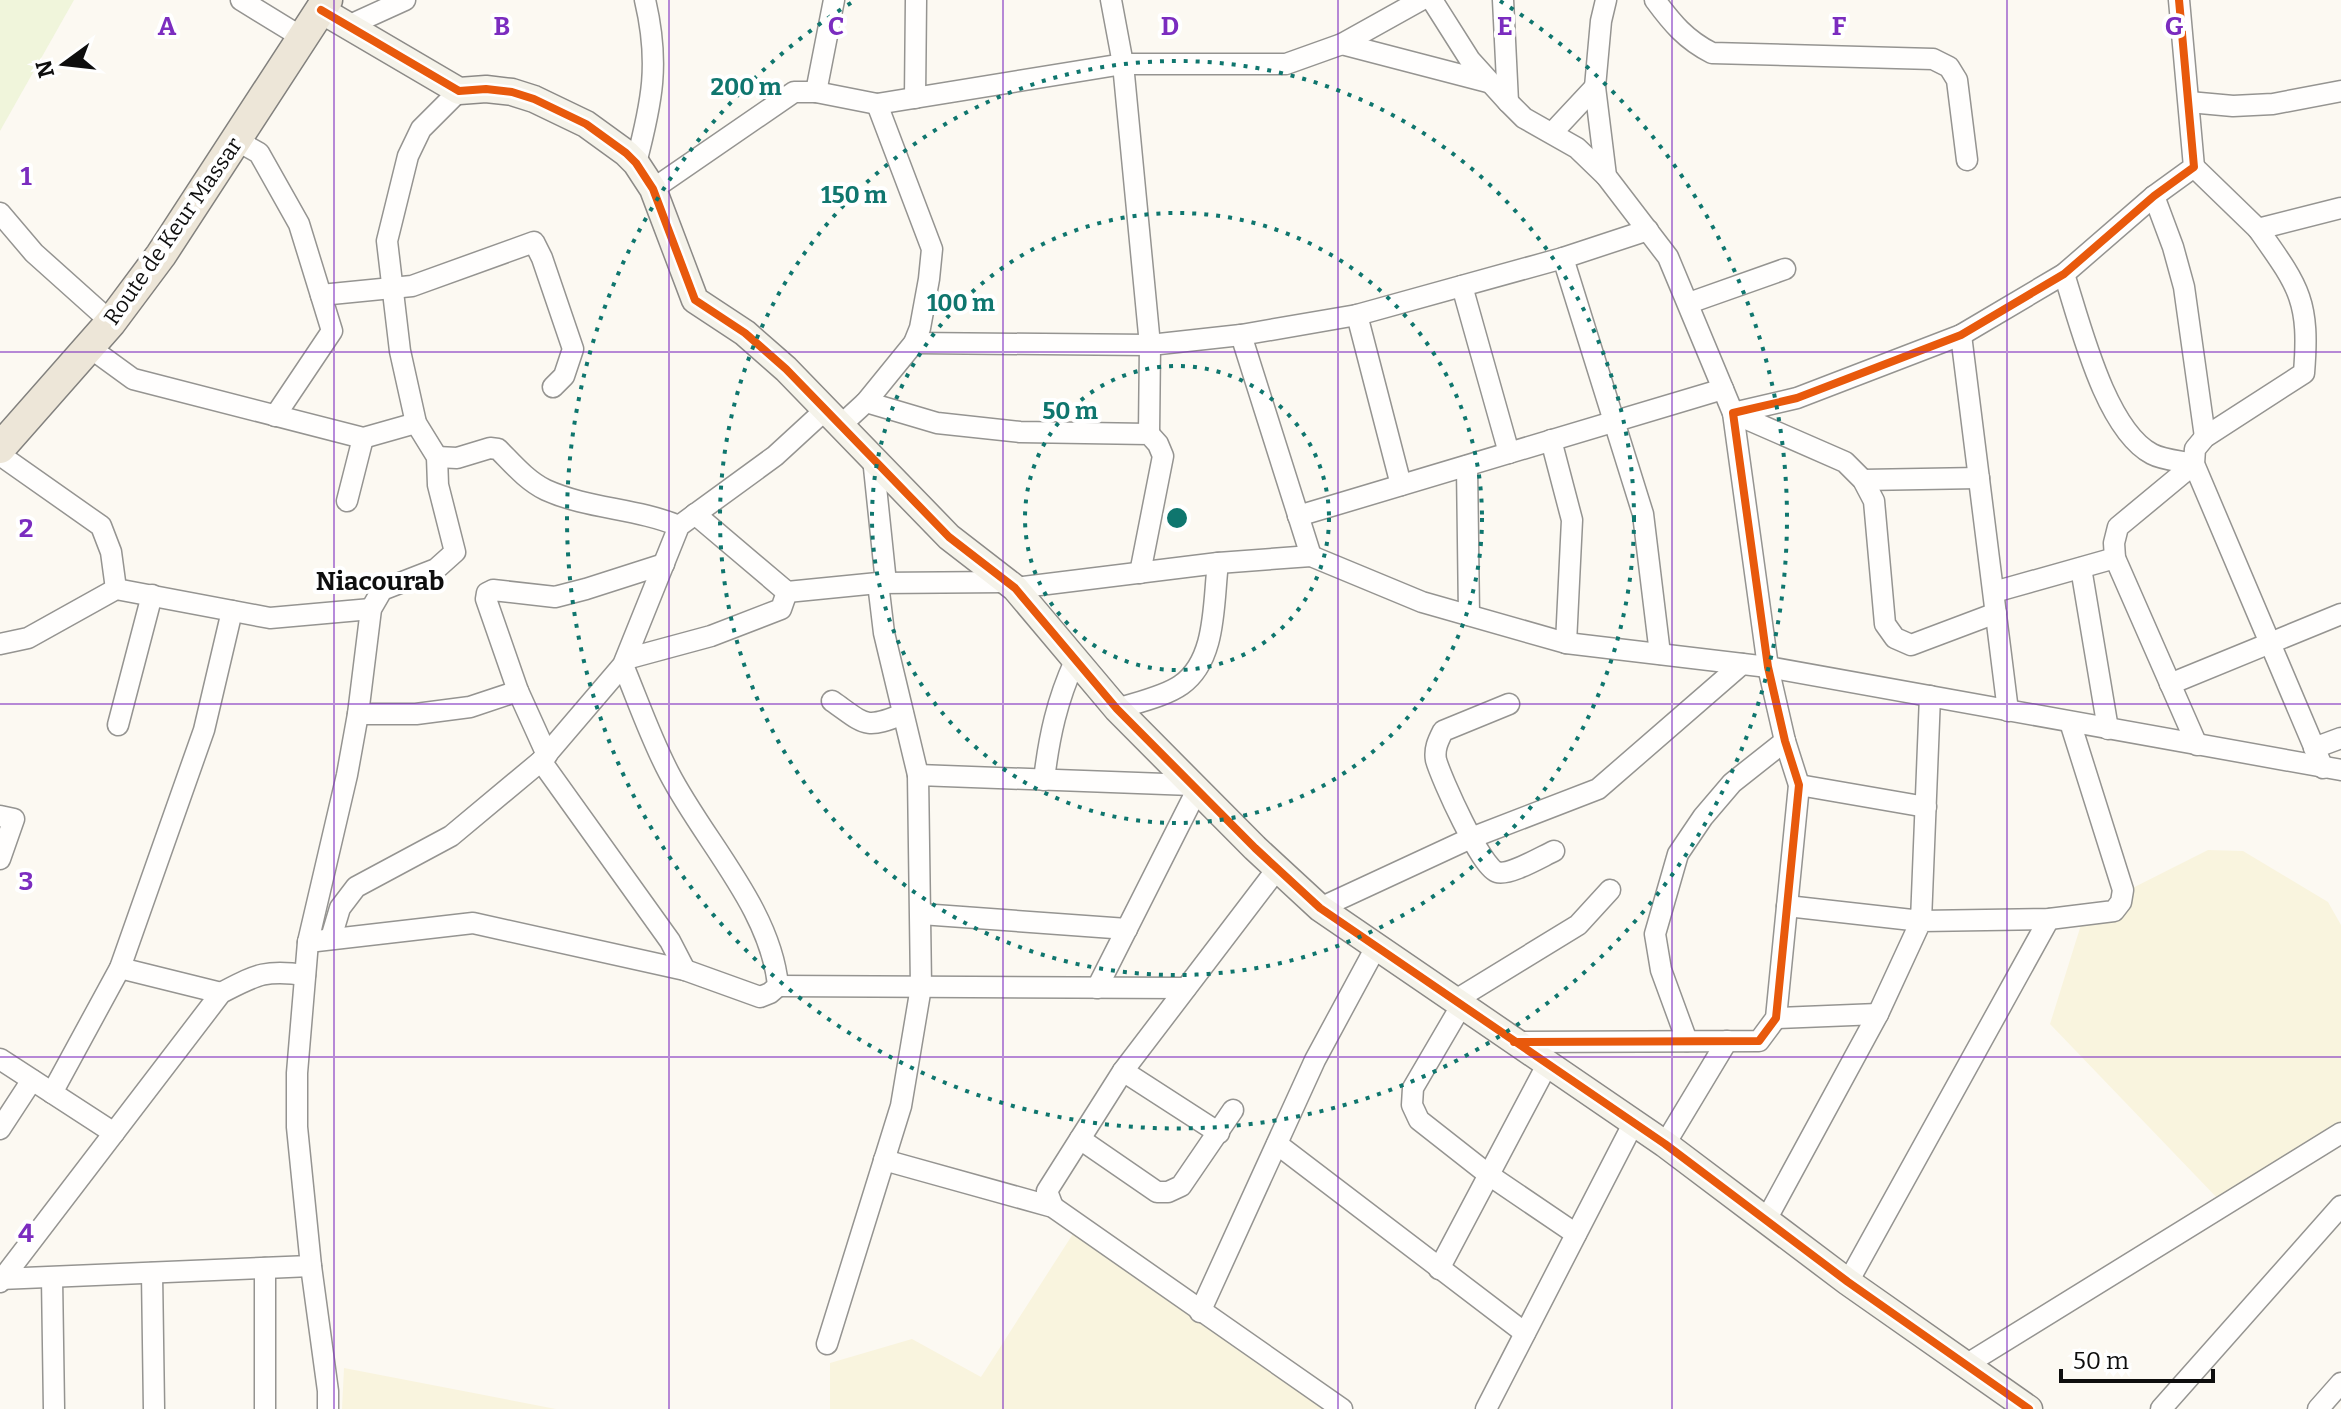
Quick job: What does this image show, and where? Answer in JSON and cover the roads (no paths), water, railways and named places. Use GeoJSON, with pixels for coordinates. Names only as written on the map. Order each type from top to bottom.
{"type":"FeatureCollection","features":[{"type":"Feature","properties":{"kind":"main road","name":"Route de Keur Massar"},"geometry":{"type":"LineString","coordinates":[[0,448],[111,322],[161,255],[324,5]]}},
{"type":"Feature","properties":{"kind":"street"},"geometry":{"type":"LineString","coordinates":[[241,0],[303,38]]}},
{"type":"Feature","properties":{"kind":"street"},"geometry":{"type":"LineString","coordinates":[[350,25],[405,0]]}},
{"type":"Feature","properties":{"kind":"street"},"geometry":{"type":"LineString","coordinates":[[636,163],[652,98],[655,64],[645,0]]}},
{"type":"Feature","properties":{"kind":"street"},"geometry":{"type":"LineString","coordinates":[[816,92],[834,0]]}},
{"type":"Feature","properties":{"kind":"street"},"geometry":{"type":"LineString","coordinates":[[915,98],[916,0]]}},
{"type":"Feature","properties":{"kind":"street"},"geometry":{"type":"LineString","coordinates":[[1111,0],[1123,64],[1150,345],[1149,434],[1163,456],[1140,573]]}},
{"type":"Feature","properties":{"kind":"street"},"geometry":{"type":"LineString","coordinates":[[653,189],[788,94],[816,92],[877,104],[1123,64],[1286,64],[1342,44],[1421,0]]}},
{"type":"Feature","properties":{"kind":"street"},"geometry":{"type":"LineString","coordinates":[[1432,0],[1470,60],[1488,82],[1524,118],[1577,148],[1606,176],[1668,257],[1733,413],[1768,667],[1799,785],[1776,1018],[1759,1041],[1514,1042]]}},
{"type":"Feature","properties":{"kind":"street"},"geometry":{"type":"LineString","coordinates":[[1503,0],[1508,102]]}},
{"type":"Feature","properties":{"kind":"street"},"geometry":{"type":"LineString","coordinates":[[1606,0],[1595,87],[1606,176]]}},
{"type":"Feature","properties":{"kind":"street"},"geometry":{"type":"LineString","coordinates":[[1655,0],[1675,27],[1692,43],[1712,53],[1933,59],[1949,67],[1957,80],[1967,160]]}},
{"type":"Feature","properties":{"kind":"street"},"geometry":{"type":"LineString","coordinates":[[2179,0],[2194,167],[2258,229],[2293,277],[2303,306],[2307,337],[2304,373],[2205,437],[2195,449],[2194,464],[2314,748],[2332,769]]}},
{"type":"Feature","properties":{"kind":"street"},"geometry":{"type":"LineString","coordinates":[[324,5],[350,25],[459,91],[486,89],[534,99],[586,124],[636,163],[653,189],[695,300],[745,333],[786,369],[949,537],[1010,585],[1117,709],[1194,788],[1320,908],[1665,1144],[1848,1282],[2029,1409]]}},
{"type":"Feature","properties":{"kind":"street"},"geometry":{"type":"LineString","coordinates":[[1342,44],[1488,82]]}},
{"type":"Feature","properties":{"kind":"street"},"geometry":{"type":"LineString","coordinates":[[1552,133],[1595,87]]}},
{"type":"Feature","properties":{"kind":"street"},"geometry":{"type":"LineString","coordinates":[[328,1409],[297,1127],[297,1073],[308,942],[347,775],[371,609],[382,590],[436,569],[455,552],[438,485],[437,457],[416,423],[400,351],[387,241],[408,156],[421,129],[459,91]]}},
{"type":"Feature","properties":{"kind":"street"},"geometry":{"type":"LineString","coordinates":[[2189,102],[2233,106],[2273,104],[2341,91]]}},
{"type":"Feature","properties":{"kind":"street"},"geometry":{"type":"LineString","coordinates":[[331,938],[340,908],[356,887],[451,836],[544,758],[624,662],[664,564],[687,520],[775,456],[833,418],[866,402],[914,343],[925,302],[932,249],[877,104]]}},
{"type":"Feature","properties":{"kind":"street"},"geometry":{"type":"LineString","coordinates":[[236,140],[259,153],[299,224],[332,331],[275,416]]}},
{"type":"Feature","properties":{"kind":"street"},"geometry":{"type":"LineString","coordinates":[[1733,413],[1797,398],[1961,335],[2064,274],[2154,196],[2194,167]]}},
{"type":"Feature","properties":{"kind":"street"},"geometry":{"type":"LineString","coordinates":[[2154,196],[2184,287],[2205,437]]}},
{"type":"Feature","properties":{"kind":"street"},"geometry":{"type":"LineString","coordinates":[[2258,229],[2341,208]]}},
{"type":"Feature","properties":{"kind":"street"},"geometry":{"type":"LineString","coordinates":[[0,213],[34,253],[111,322]]}},
{"type":"Feature","properties":{"kind":"street"},"geometry":{"type":"LineString","coordinates":[[914,343],[1150,345],[1241,335],[1357,315],[1563,258],[1648,230]]}},
{"type":"Feature","properties":{"kind":"street"},"geometry":{"type":"LineString","coordinates":[[321,295],[391,289],[437,279],[534,242],[573,349],[564,376],[553,387]]}},
{"type":"Feature","properties":{"kind":"street"},"geometry":{"type":"LineString","coordinates":[[1563,258],[1643,514],[1660,654]]}},
{"type":"Feature","properties":{"kind":"street"},"geometry":{"type":"LineString","coordinates":[[1689,303],[1785,269]]}},
{"type":"Feature","properties":{"kind":"street"},"geometry":{"type":"LineString","coordinates":[[2064,274],[2108,401],[2129,434],[2152,455],[2194,464]]}},
{"type":"Feature","properties":{"kind":"street"},"geometry":{"type":"LineString","coordinates":[[1462,286],[1509,453]]}},
{"type":"Feature","properties":{"kind":"street"},"geometry":{"type":"LineString","coordinates":[[1357,315],[1401,485]]}},
{"type":"Feature","properties":{"kind":"street"},"geometry":{"type":"LineString","coordinates":[[1241,335],[1311,556]]}},
{"type":"Feature","properties":{"kind":"street"},"geometry":{"type":"LineString","coordinates":[[1961,335],[2008,711]]}},
{"type":"Feature","properties":{"kind":"street"},"geometry":{"type":"LineString","coordinates":[[89,347],[133,379],[363,438],[416,423]]}},
{"type":"Feature","properties":{"kind":"street"},"geometry":{"type":"LineString","coordinates":[[1298,516],[1723,389]]}},
{"type":"Feature","properties":{"kind":"street"},"geometry":{"type":"LineString","coordinates":[[866,402],[937,423],[1020,432],[1149,434]]}},
{"type":"Feature","properties":{"kind":"street"},"geometry":{"type":"LineString","coordinates":[[1733,413],[1845,462],[1863,480],[1874,501],[1885,624],[1895,638],[1911,645],[1996,613]]}},
{"type":"Feature","properties":{"kind":"street"},"geometry":{"type":"LineString","coordinates":[[347,501],[363,438]]}},
{"type":"Feature","properties":{"kind":"street"},"geometry":{"type":"LineString","coordinates":[[1551,440],[1572,520],[1566,643]]}},
{"type":"Feature","properties":{"kind":"street"},"geometry":{"type":"LineString","coordinates":[[437,457],[457,458],[490,448],[498,449],[543,489],[571,499],[687,520],[787,592],[882,583],[1010,585],[1311,556],[1422,602],[1566,643],[1768,667],[2332,769]]}},
{"type":"Feature","properties":{"kind":"street"},"geometry":{"type":"LineString","coordinates":[[0,455],[101,526],[111,552],[116,589]]}},
{"type":"Feature","properties":{"kind":"street"},"geometry":{"type":"LineString","coordinates":[[827,1344],[901,1106],[921,987],[918,775],[884,633],[873,458]]}},
{"type":"Feature","properties":{"kind":"street"},"geometry":{"type":"LineString","coordinates":[[2194,464],[2118,527],[2114,543],[2115,558],[2197,745]]}},
{"type":"Feature","properties":{"kind":"street"},"geometry":{"type":"LineString","coordinates":[[1467,466],[1469,615]]}},
{"type":"Feature","properties":{"kind":"street"},"geometry":{"type":"LineString","coordinates":[[1863,480],[1979,478]]}},
{"type":"Feature","properties":{"kind":"street"},"geometry":{"type":"LineString","coordinates":[[1994,592],[2115,558]]}},
{"type":"Feature","properties":{"kind":"street"},"geometry":{"type":"LineString","coordinates":[[1117,709],[1180,686],[1198,667],[1208,645],[1218,563]]}},
{"type":"Feature","properties":{"kind":"street"},"geometry":{"type":"LineString","coordinates":[[664,564],[555,597],[493,590],[487,593],[486,599],[544,758],[670,941],[685,970]]}},
{"type":"Feature","properties":{"kind":"street"},"geometry":{"type":"LineString","coordinates":[[2081,568],[2108,729]]}},
{"type":"Feature","properties":{"kind":"street"},"geometry":{"type":"LineString","coordinates":[[0,644],[28,638],[116,589],[270,618],[371,609]]}},
{"type":"Feature","properties":{"kind":"street"},"geometry":{"type":"LineString","coordinates":[[624,662],[711,636],[781,609],[787,592]]}},
{"type":"Feature","properties":{"kind":"street"},"geometry":{"type":"LineString","coordinates":[[118,725],[152,595]]}},
{"type":"Feature","properties":{"kind":"street"},"geometry":{"type":"LineString","coordinates":[[52,1093],[120,968],[204,730],[232,611]]}},
{"type":"Feature","properties":{"kind":"street"},"geometry":{"type":"LineString","coordinates":[[2170,684],[2341,614]]}},
{"type":"Feature","properties":{"kind":"street"},"geometry":{"type":"LineString","coordinates":[[1044,780],[1048,742],[1059,694],[1075,661]]}},
{"type":"Feature","properties":{"kind":"street"},"geometry":{"type":"LineString","coordinates":[[624,662],[669,773],[748,902],[771,946],[778,986]]}},
{"type":"Feature","properties":{"kind":"street"},"geometry":{"type":"LineString","coordinates":[[1320,908],[1471,838],[1598,789],[1742,664]]}},
{"type":"Feature","properties":{"kind":"street"},"geometry":{"type":"LineString","coordinates":[[358,714],[416,714],[470,707],[518,691]]}},
{"type":"Feature","properties":{"kind":"street"},"geometry":{"type":"LineString","coordinates":[[1766,1220],[1878,1014],[1921,921],[1930,696]]}},
{"type":"Feature","properties":{"kind":"street"},"geometry":{"type":"LineString","coordinates":[[832,701],[864,723],[883,722],[903,714]]}},
{"type":"Feature","properties":{"kind":"street"},"geometry":{"type":"LineString","coordinates":[[1509,704],[1443,731],[1435,746],[1437,761],[1471,838],[1485,864],[1494,872],[1505,873],[1554,851]]}},
{"type":"Feature","properties":{"kind":"street"},"geometry":{"type":"LineString","coordinates":[[1787,906],[1921,921],[2049,919],[2114,911],[2121,902],[2123,890],[2070,722]]}},
{"type":"Feature","properties":{"kind":"street"},"geometry":{"type":"LineString","coordinates":[[2314,748],[2341,738]]}},
{"type":"Feature","properties":{"kind":"street"},"geometry":{"type":"LineString","coordinates":[[1687,1041],[1661,970],[1655,934],[1678,854],[1732,783],[1785,741]]}},
{"type":"Feature","properties":{"kind":"street"},"geometry":{"type":"LineString","coordinates":[[918,775],[1194,788]]}},
{"type":"Feature","properties":{"kind":"street"},"geometry":{"type":"LineString","coordinates":[[1799,785],[1926,807]]}},
{"type":"Feature","properties":{"kind":"street"},"geometry":{"type":"LineString","coordinates":[[1097,988],[1194,788]]}},
{"type":"Feature","properties":{"kind":"street"},"geometry":{"type":"LineString","coordinates":[[0,816],[14,819],[0,859]]}},
{"type":"Feature","properties":{"kind":"street"},"geometry":{"type":"LineString","coordinates":[[1053,1207],[1047,1191],[1123,1071],[1277,869]]}},
{"type":"Feature","properties":{"kind":"street"},"geometry":{"type":"LineString","coordinates":[[1576,1234],[1489,1175],[1419,1120],[1412,1105],[1413,1088],[1458,1003],[1578,925],[1610,890]]}},
{"type":"Feature","properties":{"kind":"street"},"geometry":{"type":"LineString","coordinates":[[921,914],[1127,929]]}},
{"type":"Feature","properties":{"kind":"street"},"geometry":{"type":"LineString","coordinates":[[1848,1282],[2049,919]]}},
{"type":"Feature","properties":{"kind":"street"},"geometry":{"type":"LineString","coordinates":[[308,942],[473,923],[685,970],[760,997],[778,986],[1186,988]]}},
{"type":"Feature","properties":{"kind":"street"},"geometry":{"type":"LineString","coordinates":[[1200,1312],[1315,1060],[1376,947]]}},
{"type":"Feature","properties":{"kind":"street"},"geometry":{"type":"LineString","coordinates":[[120,968],[221,993]]}},
{"type":"Feature","properties":{"kind":"street"},"geometry":{"type":"LineString","coordinates":[[1,1280],[221,993],[276,970],[305,975]]}},
{"type":"Feature","properties":{"kind":"street"},"geometry":{"type":"LineString","coordinates":[[1776,1018],[1878,1014]]}},
{"type":"Feature","properties":{"kind":"street"},"geometry":{"type":"LineString","coordinates":[[1665,1144],[1727,1041]]}},
{"type":"Feature","properties":{"kind":"street"},"geometry":{"type":"LineString","coordinates":[[0,1059],[114,1133]]}},
{"type":"Feature","properties":{"kind":"street"},"geometry":{"type":"LineString","coordinates":[[1439,1269],[1547,1065]]}},
{"type":"Feature","properties":{"kind":"street"},"geometry":{"type":"LineString","coordinates":[[1123,1071],[1219,1133]]}},
{"type":"Feature","properties":{"kind":"street"},"geometry":{"type":"LineString","coordinates":[[0,1129],[32,1080]]}},
{"type":"Feature","properties":{"kind":"street"},"geometry":{"type":"LineString","coordinates":[[1080,1139],[1157,1192],[1168,1192],[1181,1186],[1233,1110]]}},
{"type":"Feature","properties":{"kind":"street"},"geometry":{"type":"LineString","coordinates":[[1486,1409],[1633,1124]]}},
{"type":"Feature","properties":{"kind":"street"},"geometry":{"type":"LineString","coordinates":[[1964,1366],[2341,1133]]}},
{"type":"Feature","properties":{"kind":"street"},"geometry":{"type":"LineString","coordinates":[[1277,1144],[1525,1333]]}},
{"type":"Feature","properties":{"kind":"street"},"geometry":{"type":"LineString","coordinates":[[884,1160],[1053,1207],[1342,1409]]}},
{"type":"Feature","properties":{"kind":"street"},"geometry":{"type":"LineString","coordinates":[[2161,1409],[2341,1206]]}},
{"type":"Feature","properties":{"kind":"street"},"geometry":{"type":"LineString","coordinates":[[1,1280],[311,1266]]}},
{"type":"Feature","properties":{"kind":"street"},"geometry":{"type":"LineString","coordinates":[[265,1268],[265,1409]]}},
{"type":"Feature","properties":{"kind":"street"},"geometry":{"type":"LineString","coordinates":[[152,1273],[154,1409]]}},
{"type":"Feature","properties":{"kind":"street"},"geometry":{"type":"LineString","coordinates":[[52,1278],[54,1409]]}},
{"type":"Feature","properties":{"kind":"street"},"geometry":{"type":"LineString","coordinates":[[2318,1409],[2341,1383]]}},
{"type":"Feature","properties":{"kind":"district","name":"Niacourab"},"geometry":{"type":"Point","coordinates":[380,581]}}]}
